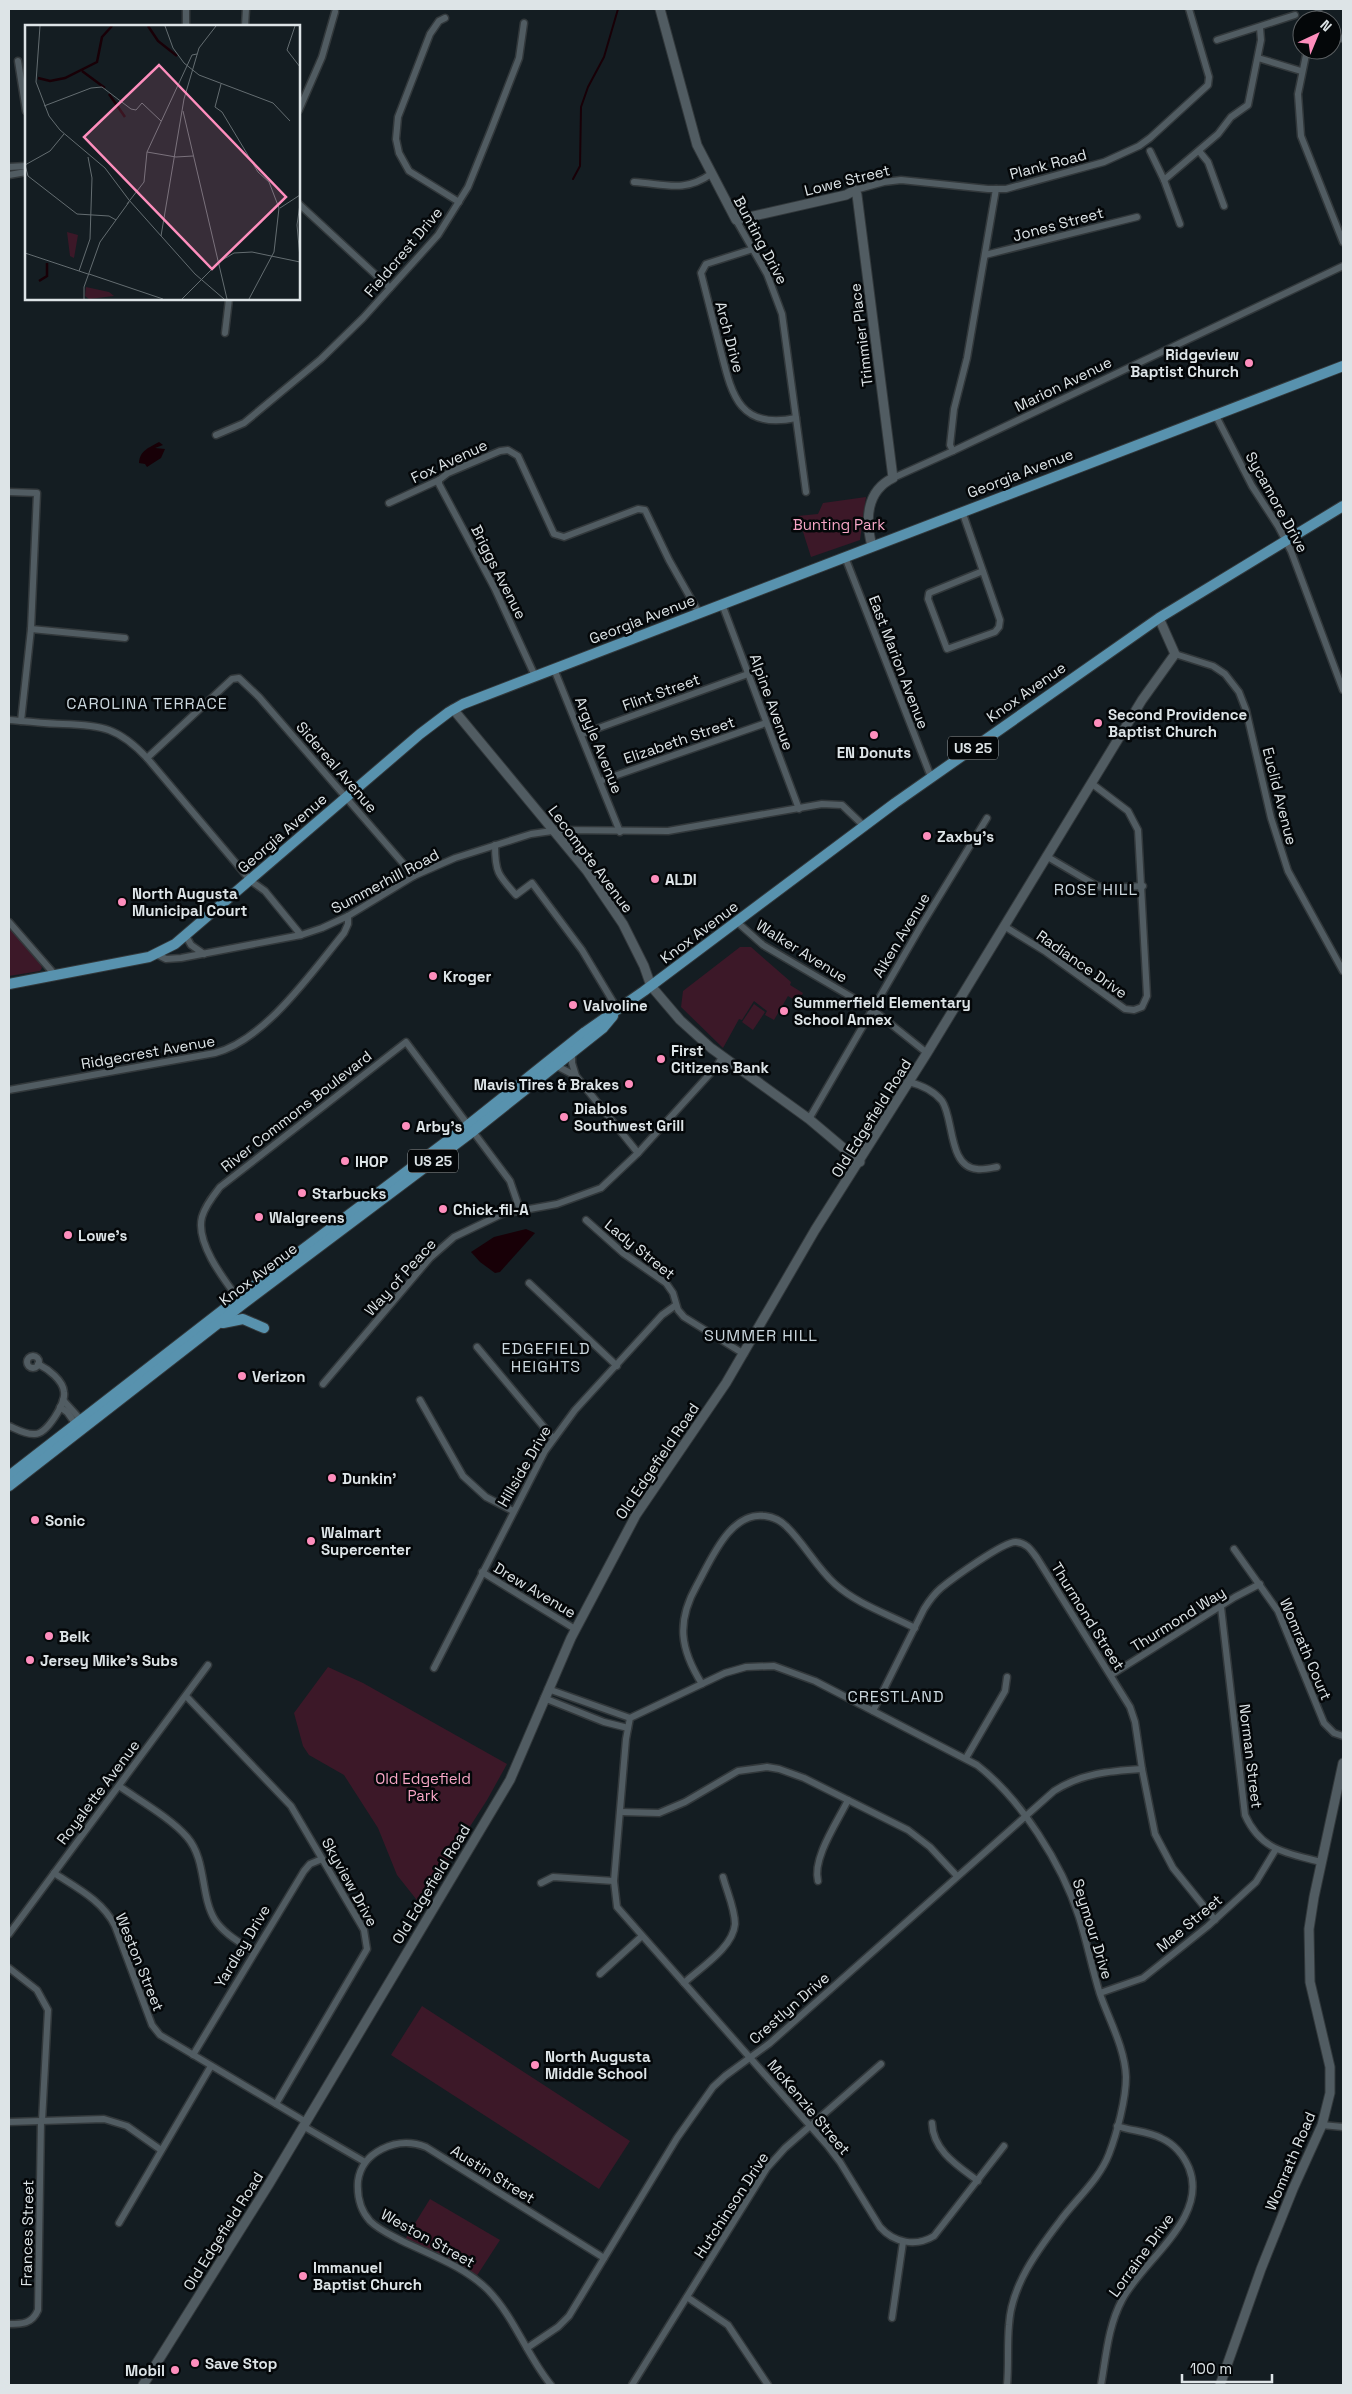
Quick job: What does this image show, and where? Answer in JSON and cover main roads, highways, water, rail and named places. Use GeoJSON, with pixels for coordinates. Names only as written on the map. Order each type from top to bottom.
{"type":"FeatureCollection","features":[{"type":"Feature","properties":{"kind":"main road","name":"Georgia Avenue"},"geometry":{"type":"LineString","coordinates":[[9,984],[56,976],[156,954],[186,936],[347,796],[453,709],[962,511],[1343,366]]}},
{"type":"Feature","properties":{"kind":"main road","name":"Knox Avenue"},"geometry":{"type":"LineString","coordinates":[[470,1129],[585,1032],[651,986],[931,777],[1159,618],[1343,506]]}},
{"type":"Feature","properties":{"kind":"main road","name":"Knox Avenue"},"geometry":{"type":"LineString","coordinates":[[9,1486],[80,1425],[240,1301],[555,1066],[603,1028],[618,1010]]}},
{"type":"Feature","properties":{"kind":"main road","name":"Knox Avenue"},"geometry":{"type":"LineString","coordinates":[[9,1476],[215,1326],[240,1301]]}},
{"type":"Feature","properties":{"kind":"main road"},"geometry":{"type":"LineString","coordinates":[[215,1326],[235,1319],[243,1319],[264,1328]]}},
{"type":"Feature","properties":{"kind":"waterway"},"geometry":{"type":"LineString","coordinates":[[573,179],[580,166],[581,107],[588,87],[604,57],[618,9]]}},
{"type":"Feature","properties":{"kind":"place","name":"Ridgeview Baptist Church"},"geometry":{"type":"Point","coordinates":[1249,363]}},
{"type":"Feature","properties":{"kind":"place","name":"Second Providence Baptist Church"},"geometry":{"type":"Point","coordinates":[1098,723]}},
{"type":"Feature","properties":{"kind":"place","name":"EN Donuts"},"geometry":{"type":"Point","coordinates":[874,735]}},
{"type":"Feature","properties":{"kind":"place","name":"Zaxby's"},"geometry":{"type":"Point","coordinates":[927,836]}},
{"type":"Feature","properties":{"kind":"place","name":"ALDI"},"geometry":{"type":"Point","coordinates":[655,879]}},
{"type":"Feature","properties":{"kind":"place","name":"North Augusta Municipal Court"},"geometry":{"type":"Point","coordinates":[122,902]}},
{"type":"Feature","properties":{"kind":"place","name":"Kroger"},"geometry":{"type":"Point","coordinates":[433,976]}},
{"type":"Feature","properties":{"kind":"place","name":"Valvoline"},"geometry":{"type":"Point","coordinates":[573,1005]}},
{"type":"Feature","properties":{"kind":"place","name":"Summerfield Elementary School Annex"},"geometry":{"type":"Point","coordinates":[784,1011]}},
{"type":"Feature","properties":{"kind":"place","name":"First Citizens Bank"},"geometry":{"type":"Point","coordinates":[661,1059]}},
{"type":"Feature","properties":{"kind":"place","name":"Mavis Tires & Brakes"},"geometry":{"type":"Point","coordinates":[629,1084]}},
{"type":"Feature","properties":{"kind":"place","name":"Diablos Southwest Grill"},"geometry":{"type":"Point","coordinates":[564,1117]}},
{"type":"Feature","properties":{"kind":"place","name":"Arby's"},"geometry":{"type":"Point","coordinates":[406,1126]}},
{"type":"Feature","properties":{"kind":"place","name":"IHOP"},"geometry":{"type":"Point","coordinates":[345,1161]}},
{"type":"Feature","properties":{"kind":"place","name":"Starbucks"},"geometry":{"type":"Point","coordinates":[302,1193]}},
{"type":"Feature","properties":{"kind":"place","name":"Chick-fil-A"},"geometry":{"type":"Point","coordinates":[443,1209]}},
{"type":"Feature","properties":{"kind":"place","name":"Walgreens"},"geometry":{"type":"Point","coordinates":[259,1217]}},
{"type":"Feature","properties":{"kind":"place","name":"Lowe's"},"geometry":{"type":"Point","coordinates":[68,1235]}},
{"type":"Feature","properties":{"kind":"place","name":"Verizon"},"geometry":{"type":"Point","coordinates":[242,1376]}},
{"type":"Feature","properties":{"kind":"place","name":"Dunkin'"},"geometry":{"type":"Point","coordinates":[332,1478]}},
{"type":"Feature","properties":{"kind":"place","name":"Sonic"},"geometry":{"type":"Point","coordinates":[35,1520]}},
{"type":"Feature","properties":{"kind":"place","name":"Walmart Supercenter"},"geometry":{"type":"Point","coordinates":[311,1541]}},
{"type":"Feature","properties":{"kind":"place","name":"Belk"},"geometry":{"type":"Point","coordinates":[49,1636]}},
{"type":"Feature","properties":{"kind":"place","name":"Jersey Mike's Subs"},"geometry":{"type":"Point","coordinates":[30,1660]}},
{"type":"Feature","properties":{"kind":"place","name":"North Augusta Middle School"},"geometry":{"type":"Point","coordinates":[535,2065]}},
{"type":"Feature","properties":{"kind":"place","name":"Immanuel Baptist Church"},"geometry":{"type":"Point","coordinates":[303,2276]}},
{"type":"Feature","properties":{"kind":"place","name":"Save Stop"},"geometry":{"type":"Point","coordinates":[195,2363]}},
{"type":"Feature","properties":{"kind":"place","name":"Mobil"},"geometry":{"type":"Point","coordinates":[175,2370]}},
{"type":"Feature","properties":{"kind":"district","name":"CAROLINA TERRACE"},"geometry":{"type":"Point","coordinates":[147,703]}},
{"type":"Feature","properties":{"kind":"district","name":"ROSE HILL"},"geometry":{"type":"Point","coordinates":[1096,889]}},
{"type":"Feature","properties":{"kind":"district","name":"SUMMER HILL"},"geometry":{"type":"Point","coordinates":[761,1335]}},
{"type":"Feature","properties":{"kind":"district","name":"EDGEFIELD HEIGHTS"},"geometry":{"type":"Point","coordinates":[546,1357]}},
{"type":"Feature","properties":{"kind":"district","name":"CRESTLAND"},"geometry":{"type":"Point","coordinates":[896,1696]}},
{"type":"Feature","properties":{"kind":"park label","name":"Bunting Park"},"geometry":{"type":"Point","coordinates":[839,524]}},
{"type":"Feature","properties":{"kind":"park label","name":"Old Edgefield Park"},"geometry":{"type":"Point","coordinates":[423,1786]}}]}
